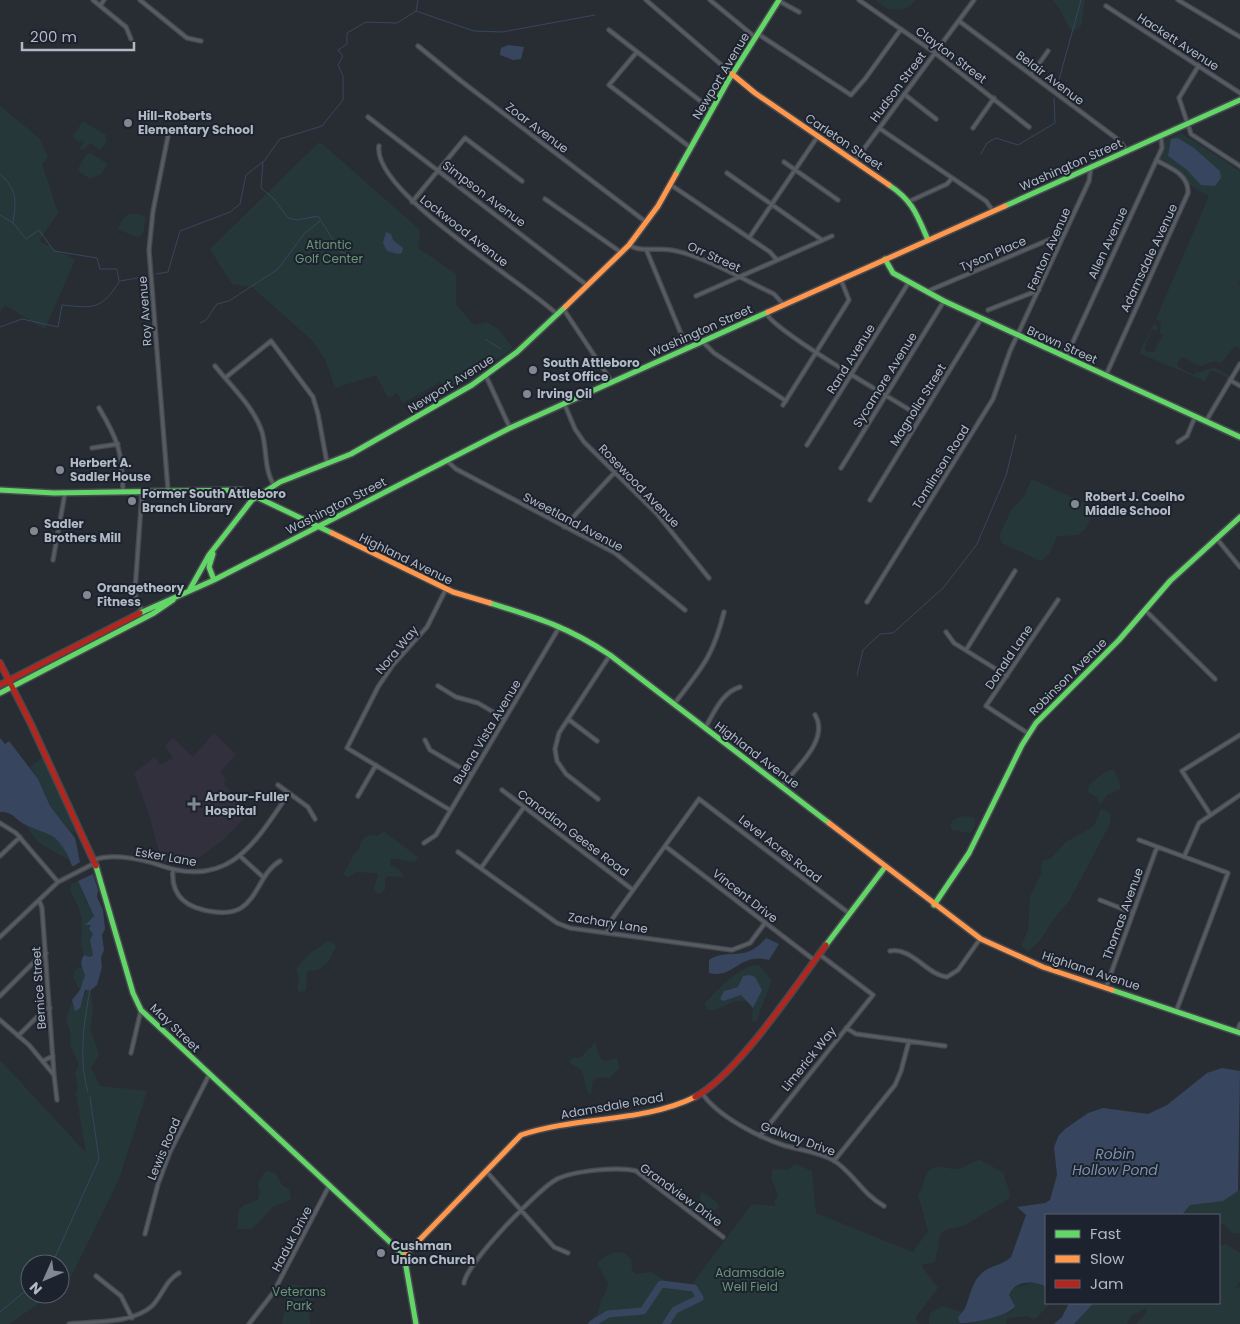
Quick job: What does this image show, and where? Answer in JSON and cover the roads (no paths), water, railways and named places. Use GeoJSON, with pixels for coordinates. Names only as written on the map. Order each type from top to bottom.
{"type":"FeatureCollection","features":[{"type":"Feature","properties":{"kind":"main road","name":"Newport Avenue"},"geometry":{"type":"LineString","coordinates":[[186,592],[196,582],[204,562],[236,518],[257,496],[274,486],[328,465],[372,443],[486,376],[558,316],[622,253],[647,223],[671,186],[732,74],[779,0]]}},
{"type":"Feature","properties":{"kind":"main road","name":"Carleton Street"},"geometry":{"type":"LineString","coordinates":[[732,74],[755,93],[901,192],[910,201],[928,240]]}},
{"type":"Feature","properties":{"kind":"main road","name":"Washington Street"},"geometry":{"type":"LineString","coordinates":[[0,693],[146,618],[186,592],[214,580],[510,428],[1240,100]]}},
{"type":"Feature","properties":{"kind":"main road","name":"Brown Street"},"geometry":{"type":"LineString","coordinates":[[885,259],[893,273],[944,302],[1240,437]]}},
{"type":"Feature","properties":{"kind":"main road"},"geometry":{"type":"LineString","coordinates":[[0,490],[65,493],[237,488],[257,496]]}},
{"type":"Feature","properties":{"kind":"main road","name":"Highland Avenue"},"geometry":{"type":"LineString","coordinates":[[257,496],[446,589],[560,626],[580,635],[610,655],[934,905],[981,939],[1029,962],[1177,1009],[1238,1033]]}},
{"type":"Feature","properties":{"kind":"main road","name":"Robinson Avenue"},"geometry":{"type":"LineString","coordinates":[[934,905],[969,853],[1029,734],[1045,713],[1119,640],[1170,581],[1240,517]]}},
{"type":"Feature","properties":{"kind":"main road"},"geometry":{"type":"LineString","coordinates":[[214,580],[209,564],[216,546]]}},
{"type":"Feature","properties":{"kind":"main road","name":"Washington Street"},"geometry":{"type":"LineString","coordinates":[[0,685],[142,611],[179,596]]}},
{"type":"Feature","properties":{"kind":"main road","name":"May Street"},"geometry":{"type":"LineString","coordinates":[[0,663],[95,862],[133,993],[141,1010],[404,1256]]}},
{"type":"Feature","properties":{"kind":"main road","name":"Adamsdale Road"},"geometry":{"type":"LineString","coordinates":[[404,1256],[514,1141],[529,1132],[638,1114],[680,1104],[702,1093],[720,1078],[745,1050],[886,867]]}},
{"type":"Feature","properties":{"kind":"main road"},"geometry":{"type":"LineString","coordinates":[[404,1256],[416,1324]]}},
{"type":"Feature","properties":{"kind":"street"},"geometry":{"type":"LineString","coordinates":[[93,0],[126,27],[131,39]]}},
{"type":"Feature","properties":{"kind":"street"},"geometry":{"type":"LineString","coordinates":[[100,6],[104,0]]}},
{"type":"Feature","properties":{"kind":"street"},"geometry":{"type":"LineString","coordinates":[[140,0],[187,38],[201,41]]}},
{"type":"Feature","properties":{"kind":"street"},"geometry":{"type":"LineString","coordinates":[[646,0],[732,74]]}},
{"type":"Feature","properties":{"kind":"street"},"geometry":{"type":"LineString","coordinates":[[710,0],[756,36],[851,94],[865,79],[901,29]]}},
{"type":"Feature","properties":{"kind":"street"},"geometry":{"type":"LineString","coordinates":[[779,0],[799,12]]}},
{"type":"Feature","properties":{"kind":"street","name":"Clayton Street"},"geometry":{"type":"LineString","coordinates":[[859,0],[994,98],[1029,127]]}},
{"type":"Feature","properties":{"kind":"street","name":"Hudson Street"},"geometry":{"type":"LineString","coordinates":[[854,161],[974,0]]}},
{"type":"Feature","properties":{"kind":"street"},"geometry":{"type":"LineString","coordinates":[[1178,0],[1240,37]]}},
{"type":"Feature","properties":{"kind":"street","name":"Hackett Avenue"},"geometry":{"type":"LineString","coordinates":[[1106,6],[1240,92]]}},
{"type":"Feature","properties":{"kind":"street","name":"Belair Avenue"},"geometry":{"type":"LineString","coordinates":[[959,21],[1120,141],[1127,151]]}},
{"type":"Feature","properties":{"kind":"street"},"geometry":{"type":"LineString","coordinates":[[609,30],[636,53],[712,110]]}},
{"type":"Feature","properties":{"kind":"street","name":"Zoar Avenue"},"geometry":{"type":"LineString","coordinates":[[418,46],[450,73],[647,223]]}},
{"type":"Feature","properties":{"kind":"street"},"geometry":{"type":"LineString","coordinates":[[1031,75],[1048,51]]}},
{"type":"Feature","properties":{"kind":"street"},"geometry":{"type":"LineString","coordinates":[[636,53],[609,84],[614,90],[691,148]]}},
{"type":"Feature","properties":{"kind":"street"},"geometry":{"type":"LineString","coordinates":[[1199,65],[1179,98],[1190,134],[1240,166]]}},
{"type":"Feature","properties":{"kind":"street"},"geometry":{"type":"LineString","coordinates":[[904,94],[936,119]]}},
{"type":"Feature","properties":{"kind":"street"},"geometry":{"type":"LineString","coordinates":[[973,128],[994,98]]}},
{"type":"Feature","properties":{"kind":"street","name":"Simpson Avenue"},"geometry":{"type":"LineString","coordinates":[[368,117],[588,286]]}},
{"type":"Feature","properties":{"kind":"street"},"geometry":{"type":"LineString","coordinates":[[879,128],[986,201],[993,211]]}},
{"type":"Feature","properties":{"kind":"street","name":"Roy Avenue"},"geometry":{"type":"LineString","coordinates":[[168,132],[153,211],[149,250],[168,490]]}},
{"type":"Feature","properties":{"kind":"street"},"geometry":{"type":"LineString","coordinates":[[750,238],[818,136]]}},
{"type":"Feature","properties":{"kind":"street","name":"Allen Avenue"},"geometry":{"type":"LineString","coordinates":[[1065,357],[1162,148],[1161,136]]}},
{"type":"Feature","properties":{"kind":"street"},"geometry":{"type":"LineString","coordinates":[[412,202],[464,138],[522,181]]}},
{"type":"Feature","properties":{"kind":"street","name":"Lockwood Avenue"},"geometry":{"type":"LineString","coordinates":[[379,146],[380,154],[386,167],[401,190],[412,202],[558,316]]}},
{"type":"Feature","properties":{"kind":"street","name":"Adamsdale Avenue"},"geometry":{"type":"LineString","coordinates":[[1106,376],[1188,193],[1188,186],[1182,176],[1156,160]]}},
{"type":"Feature","properties":{"kind":"street"},"geometry":{"type":"LineString","coordinates":[[784,162],[838,200]]}},
{"type":"Feature","properties":{"kind":"street","name":"Fenton Avenue"},"geometry":{"type":"LineString","coordinates":[[1018,336],[1089,181],[1091,167]]}},
{"type":"Feature","properties":{"kind":"street"},"geometry":{"type":"LineString","coordinates":[[727,173],[822,240]]}},
{"type":"Feature","properties":{"kind":"street"},"geometry":{"type":"LineString","coordinates":[[910,201],[947,184],[952,178]]}},
{"type":"Feature","properties":{"kind":"street"},"geometry":{"type":"LineString","coordinates":[[671,186],[773,254],[777,260]]}},
{"type":"Feature","properties":{"kind":"street"},"geometry":{"type":"LineString","coordinates":[[545,199],[622,253]]}},
{"type":"Feature","properties":{"kind":"street","name":"Tyson Place"},"geometry":{"type":"LineString","coordinates":[[927,292],[1066,233]]}},
{"type":"Feature","properties":{"kind":"street"},"geometry":{"type":"LineString","coordinates":[[696,296],[832,236]]}},
{"type":"Feature","properties":{"kind":"street","name":"Orr Street"},"geometry":{"type":"LineString","coordinates":[[629,245],[636,249],[666,249],[684,253],[774,294],[784,305]]}},
{"type":"Feature","properties":{"kind":"street"},"geometry":{"type":"LineString","coordinates":[[646,249],[687,348]]}},
{"type":"Feature","properties":{"kind":"street"},"geometry":{"type":"LineString","coordinates":[[702,341],[714,353],[784,403],[849,300],[841,279]]}},
{"type":"Feature","properties":{"kind":"street","name":"Rand Avenue"},"geometry":{"type":"LineString","coordinates":[[807,445],[909,282]]}},
{"type":"Feature","properties":{"kind":"street"},"geometry":{"type":"LineString","coordinates":[[988,310],[1040,290]]}},
{"type":"Feature","properties":{"kind":"street","name":"Sycamore Avenue"},"geometry":{"type":"LineString","coordinates":[[841,468],[944,302]]}},
{"type":"Feature","properties":{"kind":"street"},"geometry":{"type":"LineString","coordinates":[[564,310],[612,382]]}},
{"type":"Feature","properties":{"kind":"street"},"geometry":{"type":"LineString","coordinates":[[766,313],[774,323],[817,352],[921,417]]}},
{"type":"Feature","properties":{"kind":"street","name":"Magnolia Street"},"geometry":{"type":"LineString","coordinates":[[870,500],[981,319]]}},
{"type":"Feature","properties":{"kind":"street","name":"Tomlinson Road"},"geometry":{"type":"LineString","coordinates":[[867,602],[994,399],[1018,336]]}},
{"type":"Feature","properties":{"kind":"street"},"geometry":{"type":"LineString","coordinates":[[225,378],[271,341],[313,398],[328,465]]}},
{"type":"Feature","properties":{"kind":"street"},"geometry":{"type":"LineString","coordinates":[[1205,422],[1240,364]]}},
{"type":"Feature","properties":{"kind":"street"},"geometry":{"type":"LineString","coordinates":[[215,366],[258,422],[263,437],[269,477],[274,486]]}},
{"type":"Feature","properties":{"kind":"street"},"geometry":{"type":"LineString","coordinates":[[486,376],[510,428]]}},
{"type":"Feature","properties":{"kind":"street"},"geometry":{"type":"LineString","coordinates":[[1230,380],[1240,386]]}},
{"type":"Feature","properties":{"kind":"street","name":"Rosewood Avenue"},"geometry":{"type":"LineString","coordinates":[[564,403],[581,438],[663,521],[708,578]]}},
{"type":"Feature","properties":{"kind":"street"},"geometry":{"type":"LineString","coordinates":[[98,408],[118,444],[123,461],[123,491]]}},
{"type":"Feature","properties":{"kind":"street"},"geometry":{"type":"LineString","coordinates":[[1178,442],[1187,436],[1195,417]]}},
{"type":"Feature","properties":{"kind":"street"},"geometry":{"type":"LineString","coordinates":[[92,448],[118,444]]}},
{"type":"Feature","properties":{"kind":"street","name":"Sweetland Avenue"},"geometry":{"type":"LineString","coordinates":[[446,460],[456,469],[615,553],[686,610]]}},
{"type":"Feature","properties":{"kind":"street"},"geometry":{"type":"LineString","coordinates":[[564,527],[615,472]]}},
{"type":"Feature","properties":{"kind":"street"},"geometry":{"type":"LineString","coordinates":[[142,491],[135,591],[146,618]]}},
{"type":"Feature","properties":{"kind":"street"},"geometry":{"type":"LineString","coordinates":[[53,560],[65,493]]}},
{"type":"Feature","properties":{"kind":"street"},"geometry":{"type":"LineString","coordinates":[[1217,538],[1240,567]]}},
{"type":"Feature","properties":{"kind":"street"},"geometry":{"type":"LineString","coordinates":[[966,650],[1015,571]]}},
{"type":"Feature","properties":{"kind":"street","name":"Nora Way"},"geometry":{"type":"LineString","coordinates":[[376,765],[347,748],[378,688],[394,665],[423,633],[446,589]]}},
{"type":"Feature","properties":{"kind":"street","name":"Donald Lane"},"geometry":{"type":"LineString","coordinates":[[1029,734],[986,706],[1058,600]]}},
{"type":"Feature","properties":{"kind":"street"},"geometry":{"type":"LineString","coordinates":[[1145,610],[1215,679]]}},
{"type":"Feature","properties":{"kind":"street"},"geometry":{"type":"LineString","coordinates":[[674,704],[709,658],[718,637],[724,612]]}},
{"type":"Feature","properties":{"kind":"street","name":"Buena Vista Avenue"},"geometry":{"type":"LineString","coordinates":[[424,843],[433,838],[560,626]]}},
{"type":"Feature","properties":{"kind":"street"},"geometry":{"type":"LineString","coordinates":[[946,632],[954,643],[1007,676]]}},
{"type":"Feature","properties":{"kind":"street"},"geometry":{"type":"LineString","coordinates":[[598,799],[566,774],[557,761],[555,749],[557,738],[568,719],[610,655]]}},
{"type":"Feature","properties":{"kind":"street"},"geometry":{"type":"LineString","coordinates":[[438,686],[456,697],[482,706],[505,719]]}},
{"type":"Feature","properties":{"kind":"street"},"geometry":{"type":"LineString","coordinates":[[705,728],[724,698],[733,689],[740,687]]}},
{"type":"Feature","properties":{"kind":"street"},"geometry":{"type":"LineString","coordinates":[[782,787],[817,739],[819,724],[815,715]]}},
{"type":"Feature","properties":{"kind":"street"},"geometry":{"type":"LineString","coordinates":[[568,719],[597,741]]}},
{"type":"Feature","properties":{"kind":"street"},"geometry":{"type":"LineString","coordinates":[[1210,814],[1182,771],[1240,735]]}},
{"type":"Feature","properties":{"kind":"street"},"geometry":{"type":"LineString","coordinates":[[425,740],[430,750],[471,774]]}},
{"type":"Feature","properties":{"kind":"street"},"geometry":{"type":"LineString","coordinates":[[358,796],[376,765],[450,810]]}},
{"type":"Feature","properties":{"kind":"street"},"geometry":{"type":"LineString","coordinates":[[278,785],[310,809],[315,819]]}},
{"type":"Feature","properties":{"kind":"street","name":"Canadian Geese Road"},"geometry":{"type":"LineString","coordinates":[[502,790],[633,890]]}},
{"type":"Feature","properties":{"kind":"street","name":"Esker Lane"},"geometry":{"type":"LineString","coordinates":[[95,862],[102,858],[133,859],[173,869],[200,872],[213,871],[226,866],[240,856],[271,822],[289,793]]}},
{"type":"Feature","properties":{"kind":"street"},"geometry":{"type":"LineString","coordinates":[[1184,857],[1196,826],[1210,814],[1240,795]]}},
{"type":"Feature","properties":{"kind":"street","name":"Level Acres Road"},"geometry":{"type":"LineString","coordinates":[[665,846],[699,799],[850,914]]}},
{"type":"Feature","properties":{"kind":"street"},"geometry":{"type":"LineString","coordinates":[[481,868],[524,807]]}},
{"type":"Feature","properties":{"kind":"street"},"geometry":{"type":"LineString","coordinates":[[0,823],[9,827],[20,838],[43,867],[58,882]]}},
{"type":"Feature","properties":{"kind":"street"},"geometry":{"type":"LineString","coordinates":[[0,856],[20,838]]}},
{"type":"Feature","properties":{"kind":"street"},"geometry":{"type":"LineString","coordinates":[[1139,840],[1228,873],[1177,1009]]}},
{"type":"Feature","properties":{"kind":"street"},"geometry":{"type":"LineString","coordinates":[[607,933],[610,922],[665,846]]}},
{"type":"Feature","properties":{"kind":"street","name":"Vincent Drive"},"geometry":{"type":"LineString","coordinates":[[665,846],[814,961]]}},
{"type":"Feature","properties":{"kind":"street","name":"Thomas Avenue"},"geometry":{"type":"LineString","coordinates":[[1106,987],[1156,847]]}},
{"type":"Feature","properties":{"kind":"street","name":"Zachary Lane"},"geometry":{"type":"LineString","coordinates":[[458,852],[560,925],[732,950],[750,943],[766,923]]}},
{"type":"Feature","properties":{"kind":"street"},"geometry":{"type":"LineString","coordinates":[[240,856],[264,877]]}},
{"type":"Feature","properties":{"kind":"street"},"geometry":{"type":"LineString","coordinates":[[173,869],[173,885],[181,899],[196,908],[217,912],[230,912],[242,907],[251,898],[270,869],[280,861]]}},
{"type":"Feature","properties":{"kind":"street"},"geometry":{"type":"LineString","coordinates":[[0,937],[58,882],[95,862]]}},
{"type":"Feature","properties":{"kind":"street","name":"Bernice Street"},"geometry":{"type":"LineString","coordinates":[[39,900],[42,908],[57,1100]]}},
{"type":"Feature","properties":{"kind":"street"},"geometry":{"type":"LineString","coordinates":[[1100,900],[1133,913]]}},
{"type":"Feature","properties":{"kind":"street"},"geometry":{"type":"LineString","coordinates":[[890,952],[904,952],[938,975],[948,977],[958,970],[981,939]]}},
{"type":"Feature","properties":{"kind":"street"},"geometry":{"type":"LineString","coordinates":[[0,996],[39,957],[46,953]]}},
{"type":"Feature","properties":{"kind":"street","name":"Limerick Way"},"geometry":{"type":"LineString","coordinates":[[760,1136],[873,995],[819,954]]}},
{"type":"Feature","properties":{"kind":"street"},"geometry":{"type":"LineString","coordinates":[[18,1036],[46,1009],[50,1008]]}},
{"type":"Feature","properties":{"kind":"street"},"geometry":{"type":"LineString","coordinates":[[131,1053],[141,1010]]}},
{"type":"Feature","properties":{"kind":"street"},"geometry":{"type":"LineString","coordinates":[[0,1020],[43,1061],[54,1075]]}},
{"type":"Feature","properties":{"kind":"street"},"geometry":{"type":"LineString","coordinates":[[1238,1033],[1240,1024]]}},
{"type":"Feature","properties":{"kind":"street"},"geometry":{"type":"LineString","coordinates":[[846,1028],[856,1034],[945,1046]]}},
{"type":"Feature","properties":{"kind":"street"},"geometry":{"type":"LineString","coordinates":[[834,1161],[895,1084],[901,1072],[909,1041]]}},
{"type":"Feature","properties":{"kind":"street"},"geometry":{"type":"LineString","coordinates":[[43,1061],[53,1056]]}},
{"type":"Feature","properties":{"kind":"street","name":"Lewis Road"},"geometry":{"type":"LineString","coordinates":[[145,1234],[158,1184],[170,1152],[210,1074]]}},
{"type":"Feature","properties":{"kind":"street","name":"Galway Drive"},"geometry":{"type":"LineString","coordinates":[[702,1093],[709,1101],[730,1117],[760,1136],[834,1161],[846,1171],[868,1196],[884,1206]]}},
{"type":"Feature","properties":{"kind":"street","name":"Grandview Drive"},"geometry":{"type":"LineString","coordinates":[[464,1283],[468,1271],[521,1210],[560,1178],[623,1168],[642,1175],[723,1237]]}},
{"type":"Feature","properties":{"kind":"street"},"geometry":{"type":"LineString","coordinates":[[485,1171],[556,1248],[568,1253]]}},
{"type":"Feature","properties":{"kind":"street","name":"Haduk Drive"},"geometry":{"type":"LineString","coordinates":[[249,1324],[273,1293],[330,1186]]}},
{"type":"Feature","properties":{"kind":"street"},"geometry":{"type":"LineString","coordinates":[[69,1324],[111,1323],[141,1314],[152,1306],[172,1278],[180,1273]]}},
{"type":"Feature","properties":{"kind":"street"},"geometry":{"type":"LineString","coordinates":[[96,1276],[121,1296],[132,1318]]}},
{"type":"Feature","properties":{"kind":"water"},"geometry":{"type":"Polygon","coordinates":[[[508,45],[524,47],[521,59],[513,60],[500,55],[501,48],[508,45]]]}},
{"type":"Feature","properties":{"kind":"water"},"geometry":{"type":"Polygon","coordinates":[[[1178,138],[1194,148],[1220,171],[1221,178],[1215,186],[1201,185],[1186,169],[1168,156],[1171,139],[1178,138]]]}},
{"type":"Feature","properties":{"kind":"water"},"geometry":{"type":"Polygon","coordinates":[[[386,232],[391,234],[393,240],[403,248],[402,253],[398,254],[387,251],[383,243],[386,232]]]}},
{"type":"Feature","properties":{"kind":"water"},"geometry":{"type":"Polygon","coordinates":[[[0,738],[5,744],[9,741],[38,779],[50,806],[75,838],[80,862],[74,866],[72,866],[64,847],[49,834],[24,824],[10,814],[0,812],[0,738]]]}},
{"type":"Feature","properties":{"kind":"water"},"geometry":{"type":"Polygon","coordinates":[[[93,874],[98,890],[97,897],[103,910],[105,929],[102,935],[104,950],[101,957],[102,967],[97,985],[91,990],[85,990],[80,1008],[75,1011],[72,1000],[80,990],[85,975],[82,961],[84,955],[90,957],[93,955],[90,940],[93,934],[89,929],[91,925],[85,925],[94,916],[78,881],[93,874]]]}},
{"type":"Feature","properties":{"kind":"water"},"geometry":{"type":"Polygon","coordinates":[[[766,938],[779,944],[769,960],[751,960],[725,972],[718,974],[709,973],[709,960],[717,956],[751,951],[766,938]]]}},
{"type":"Feature","properties":{"kind":"water"},"geometry":{"type":"Polygon","coordinates":[[[743,976],[755,977],[762,990],[753,1008],[741,995],[724,1001],[720,999],[724,991],[738,987],[743,976]]]}},
{"type":"Feature","properties":{"kind":"water","name":"Robin Hollow Pond"},"geometry":{"type":"Polygon","coordinates":[[[1222,1068],[1240,1071],[1238,1191],[1223,1201],[1190,1205],[1183,1214],[1045,1214],[1045,1287],[1031,1282],[1015,1286],[1009,1295],[1015,1306],[1012,1310],[989,1319],[960,1323],[958,1318],[979,1276],[986,1270],[1005,1262],[1011,1257],[1026,1215],[1017,1207],[1045,1203],[1050,1200],[1057,1175],[1054,1147],[1059,1135],[1088,1113],[1103,1108],[1148,1114],[1167,1105],[1207,1073],[1222,1068]]]}},
{"type":"Feature","properties":{"kind":"water"},"geometry":{"type":"Polygon","coordinates":[[[1068,1304],[1093,1304],[1074,1324],[1054,1324],[1062,1317],[1068,1304]]]}},
{"type":"Feature","properties":{"kind":"waterway"},"geometry":{"type":"LineString","coordinates":[[156,274],[168,272],[180,231],[230,212],[240,204],[246,175],[264,161],[280,139],[322,126],[343,100],[343,76],[338,65],[343,56],[338,50],[347,44],[347,33],[366,22],[397,23],[416,11],[418,0]]}},
{"type":"Feature","properties":{"kind":"waterway"},"geometry":{"type":"LineString","coordinates":[[1057,87],[1081,0]]}},
{"type":"Feature","properties":{"kind":"waterway"},"geometry":{"type":"LineString","coordinates":[[416,11],[474,31],[502,32],[595,15]]}},
{"type":"Feature","properties":{"kind":"waterway"},"geometry":{"type":"LineString","coordinates":[[981,154],[987,143],[996,138],[1018,145],[1055,123],[1054,98]]}},
{"type":"Feature","properties":{"kind":"waterway"},"geometry":{"type":"LineString","coordinates":[[263,162],[261,188],[274,199],[288,218],[297,220],[318,216],[340,251],[355,258]]}},
{"type":"Feature","properties":{"kind":"waterway"},"geometry":{"type":"LineString","coordinates":[[0,174],[13,191],[15,202],[13,223]]}},
{"type":"Feature","properties":{"kind":"waterway"},"geometry":{"type":"LineString","coordinates":[[0,215],[13,223],[26,239],[39,230],[54,251],[97,258],[100,269],[117,269],[119,281]]}},
{"type":"Feature","properties":{"kind":"waterway"},"geometry":{"type":"LineString","coordinates":[[200,323],[206,320],[217,304],[229,301],[278,269],[304,234],[320,221]]}},
{"type":"Feature","properties":{"kind":"waterway"},"geometry":{"type":"LineString","coordinates":[[120,281],[143,277]]}},
{"type":"Feature","properties":{"kind":"waterway"},"geometry":{"type":"LineString","coordinates":[[0,327],[22,319],[58,327],[62,305],[82,307],[96,305],[107,298],[119,282]]}},
{"type":"Feature","properties":{"kind":"waterway"},"geometry":{"type":"LineString","coordinates":[[485,339],[501,349]]}},
{"type":"Feature","properties":{"kind":"waterway"},"geometry":{"type":"LineString","coordinates":[[857,675],[863,650],[880,634],[893,633],[944,587],[977,544],[1006,476],[1016,435]]}},
{"type":"Feature","properties":{"kind":"waterway"},"geometry":{"type":"LineString","coordinates":[[56,838],[70,857]]}},
{"type":"Feature","properties":{"kind":"waterway"},"geometry":{"type":"LineString","coordinates":[[88,1092],[83,1066],[83,1054],[84,1028],[90,989]]}},
{"type":"Feature","properties":{"kind":"waterway"},"geometry":{"type":"LineString","coordinates":[[56,1254],[99,1159],[90,1097]]}},
{"type":"Feature","properties":{"kind":"waterway"},"geometry":{"type":"LineString","coordinates":[[592,1324],[608,1314],[643,1311],[661,1284],[694,1288],[700,1298],[675,1310],[666,1324]]}},
{"type":"Feature","properties":{"kind":"waterway"},"geometry":{"type":"LineString","coordinates":[[0,1312],[20,1295]]}},
{"type":"Feature","properties":{"kind":"place","name":"Hill-Roberts Elementary School"},"geometry":{"type":"Point","coordinates":[128,123]}},
{"type":"Feature","properties":{"kind":"place","name":"South Attleboro Post Office"},"geometry":{"type":"Point","coordinates":[533,370]}},
{"type":"Feature","properties":{"kind":"place","name":"Irving Oil"},"geometry":{"type":"Point","coordinates":[527,394]}},
{"type":"Feature","properties":{"kind":"place","name":"Herbert A. Sadler House"},"geometry":{"type":"Point","coordinates":[60,470]}},
{"type":"Feature","properties":{"kind":"place","name":"Former South Attleboro Branch Library"},"geometry":{"type":"Point","coordinates":[132,501]}},
{"type":"Feature","properties":{"kind":"place","name":"Robert J. Coelho Middle School"},"geometry":{"type":"Point","coordinates":[1075,504]}},
{"type":"Feature","properties":{"kind":"place","name":"Sadler Brothers Mill"},"geometry":{"type":"Point","coordinates":[34,531]}},
{"type":"Feature","properties":{"kind":"place","name":"Orangetheory Fitness"},"geometry":{"type":"Point","coordinates":[87,595]}},
{"type":"Feature","properties":{"kind":"place","name":"Arbour-Fuller Hospital"},"geometry":{"type":"Point","coordinates":[194,804]}},
{"type":"Feature","properties":{"kind":"place","name":"Cushman Union Church"},"geometry":{"type":"Point","coordinates":[381,1253]}},
{"type":"Feature","properties":{"kind":"park label","name":"Atlantic Golf Center"},"geometry":{"type":"Point","coordinates":[329,252]}},
{"type":"Feature","properties":{"kind":"park label","name":"Adamsdale Well Field"},"geometry":{"type":"Point","coordinates":[750,1280]}},
{"type":"Feature","properties":{"kind":"park label","name":"Veterans Park"},"geometry":{"type":"Point","coordinates":[299,1299]}}]}
